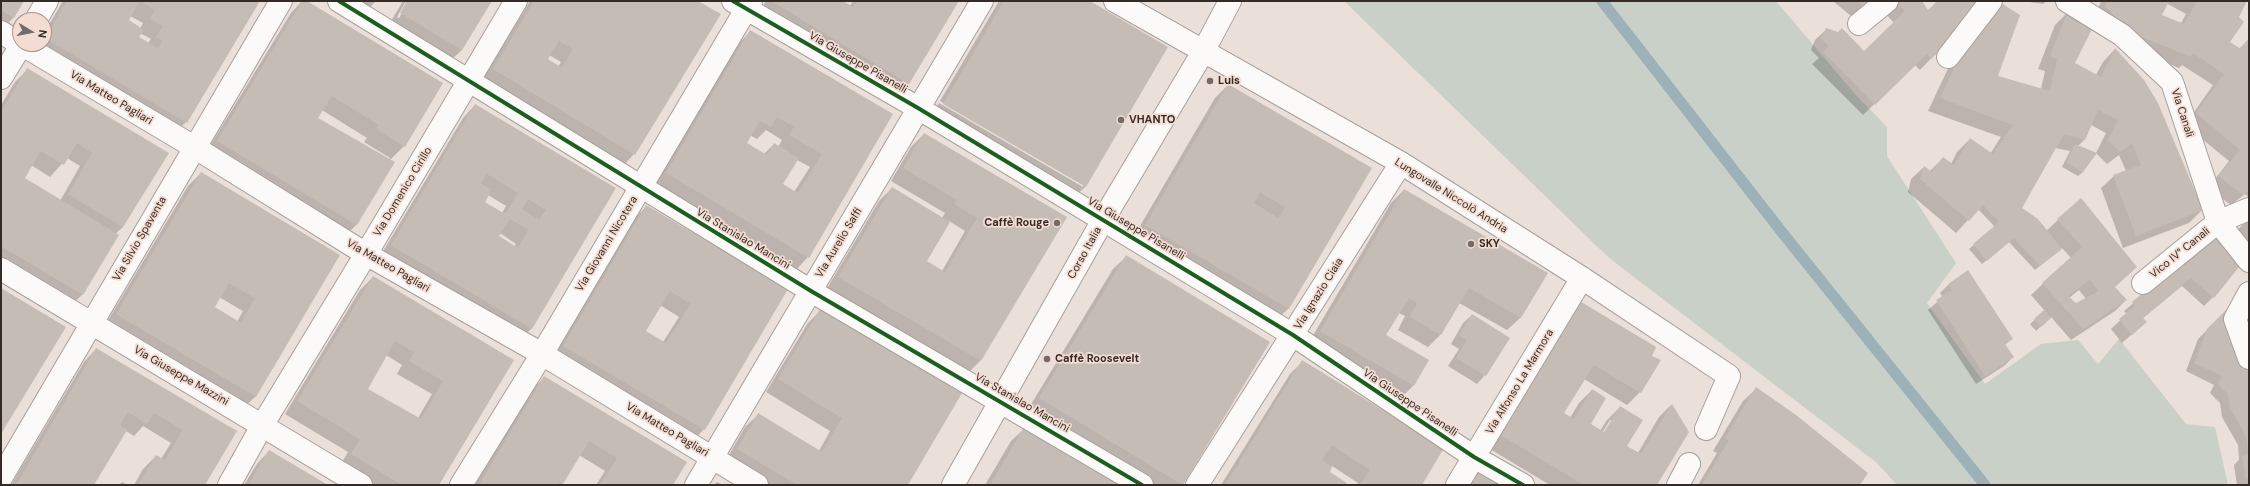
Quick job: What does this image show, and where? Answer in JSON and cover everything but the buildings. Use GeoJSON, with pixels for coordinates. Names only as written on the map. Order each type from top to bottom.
{"type":"FeatureCollection","features":[{"type":"Feature","properties":{"kind":"street"},"geometry":{"type":"LineString","coordinates":[[41,12],[47,1]]}},
{"type":"Feature","properties":{"kind":"street","name":"Via Silvio Spaventa"},"geometry":{"type":"LineString","coordinates":[[1,478],[281,1]]}},
{"type":"Feature","properties":{"kind":"street","name":"Via Stanislao Mancini"},"geometry":{"type":"LineString","coordinates":[[338,1],[811,291],[1142,485]]}},
{"type":"Feature","properties":{"kind":"street","name":"Via Domenico Cirillo"},"geometry":{"type":"LineString","coordinates":[[229,485],[263,424],[516,1]]}},
{"type":"Feature","properties":{"kind":"street","name":"Via Aurelio Saffi"},"geometry":{"type":"LineString","coordinates":[[696,485],[982,1]]}},
{"type":"Feature","properties":{"kind":"street","name":"Lungovalle Niccolò Andria"},"geometry":{"type":"LineString","coordinates":[[1115,1],[1401,163],[1582,278],[1729,376],[1706,429]]}},
{"type":"Feature","properties":{"kind":"street","name":"Corso Italia"},"geometry":{"type":"LineString","coordinates":[[953,485],[1002,402],[1103,220],[1203,52],[1230,1]]}},
{"type":"Feature","properties":{"kind":"street"},"geometry":{"type":"LineString","coordinates":[[1859,24],[1887,1]]}},
{"type":"Feature","properties":{"kind":"street"},"geometry":{"type":"LineString","coordinates":[[1948,56],[1991,1]]}},
{"type":"Feature","properties":{"kind":"street","name":"Via Canali"},"geometry":{"type":"LineString","coordinates":[[2067,1],[2122,35],[2172,82],[2218,222],[2249,261]]}},
{"type":"Feature","properties":{"kind":"street","name":"Via Giuseppe Pisanelli"},"geometry":{"type":"LineString","coordinates":[[744,4],[1293,335],[1474,457],[1522,485]]}},
{"type":"Feature","properties":{"kind":"street","name":"Via Giovanni Nicotera"},"geometry":{"type":"LineString","coordinates":[[461,485],[542,354],[641,188],[744,4]]}},
{"type":"Feature","properties":{"kind":"street","name":"Via Matteo Pagliari"},"geometry":{"type":"LineString","coordinates":[[1,32],[12,39]]}},
{"type":"Feature","properties":{"kind":"street"},"geometry":{"type":"LineString","coordinates":[[1,78],[16,52]]}},
{"type":"Feature","properties":{"kind":"street","name":"Via Matteo Pagliari"},"geometry":{"type":"LineString","coordinates":[[34,52],[194,147],[366,254],[542,354],[757,485]]}},
{"type":"Feature","properties":{"kind":"street","name":"Via Ignazio Ciaia"},"geometry":{"type":"LineString","coordinates":[[1197,485],[1401,163]]}},
{"type":"Feature","properties":{"kind":"street","name":"Vico IV° Canali"},"geometry":{"type":"LineString","coordinates":[[2143,283],[2218,222],[2249,209]]}},
{"type":"Feature","properties":{"kind":"street","name":"Via Giuseppe Mazzini"},"geometry":{"type":"LineString","coordinates":[[1,269],[263,424],[361,485]]}},
{"type":"Feature","properties":{"kind":"street","name":"Via Alfonso La Marmora"},"geometry":{"type":"LineString","coordinates":[[1457,485],[1582,278]]}},
{"type":"Feature","properties":{"kind":"street"},"geometry":{"type":"LineString","coordinates":[[2249,293],[2235,319],[2249,358]]}},
{"type":"Feature","properties":{"kind":"street"},"geometry":{"type":"LineString","coordinates":[[1678,485],[1689,464]]}},
{"type":"Feature","properties":{"kind":"shaded area"},"geometry":{"type":"Polygon","coordinates":[[[1344,1],[1776,1],[1855,94],[1887,127],[1887,156],[1956,263],[1927,303],[1985,384],[2041,344],[2078,340],[2098,364],[2119,339],[2186,424],[2215,427],[2228,485],[1897,485],[1877,463],[1608,257],[1344,1]]]}},
{"type":"Feature","properties":{"kind":"waterway"},"geometry":{"type":"LineString","coordinates":[[1602,1],[1781,231],[1985,485]]}},
{"type":"Feature","properties":{"kind":"cycle path"},"geometry":{"type":"LineString","coordinates":[[339,1],[811,291],[1142,485]]}},
{"type":"Feature","properties":{"kind":"cycle path"},"geometry":{"type":"LineString","coordinates":[[733,1],[918,108],[1293,335],[1474,457],[1523,485]]}},
{"type":"Feature","properties":{"kind":"place","name":"Luis"},"geometry":{"type":"Point","coordinates":[1210,81]}},
{"type":"Feature","properties":{"kind":"place","name":"VHANTO"},"geometry":{"type":"Point","coordinates":[1121,120]}},
{"type":"Feature","properties":{"kind":"place","name":"Caffè Rouge"},"geometry":{"type":"Point","coordinates":[1057,223]}},
{"type":"Feature","properties":{"kind":"place","name":"SKY"},"geometry":{"type":"Point","coordinates":[1471,244]}},
{"type":"Feature","properties":{"kind":"place","name":"Caffè Roosevelt"},"geometry":{"type":"Point","coordinates":[1047,359]}}]}
